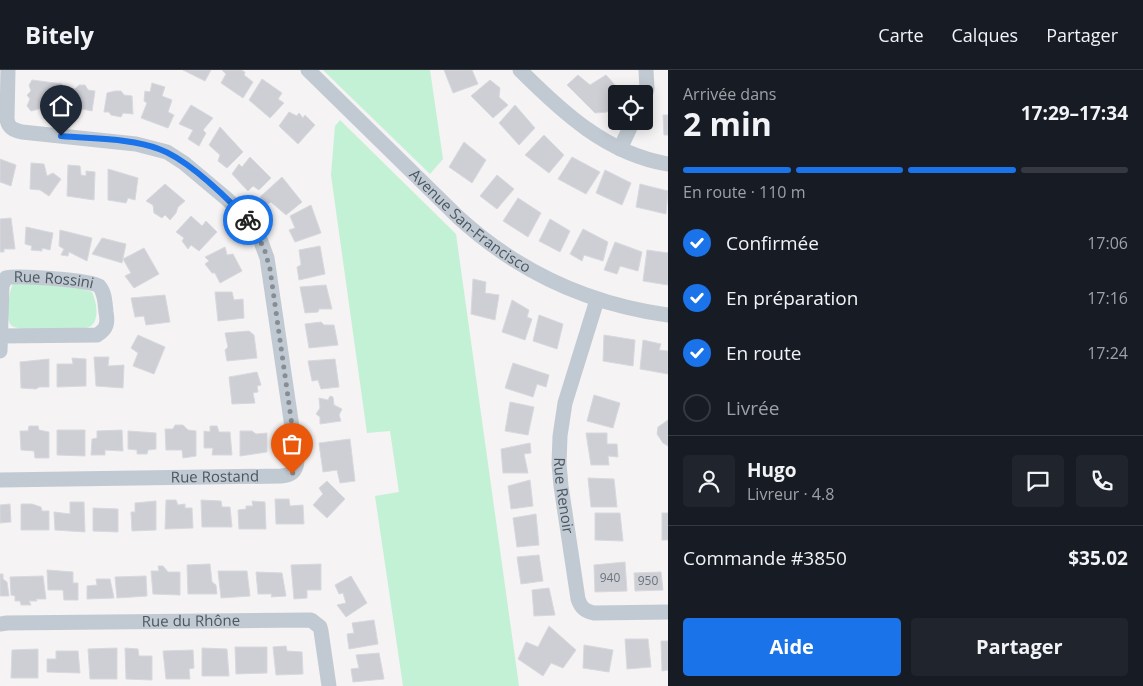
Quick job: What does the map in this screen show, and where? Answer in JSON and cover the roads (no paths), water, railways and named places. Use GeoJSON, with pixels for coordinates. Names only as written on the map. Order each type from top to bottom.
{"type":"FeatureCollection","features":[{"type":"Feature","properties":{"kind":"street","name":"Rue Rostand"},"geometry":{"type":"LineString","coordinates":[[0,480],[280,476],[292,474],[297,461],[268,263],[260,238],[249,221],[227,199],[184,163],[158,148],[22,132],[12,129],[7,120],[8,70]]}},
{"type":"Feature","properties":{"kind":"street","name":"Avenue San-Francisco"},"geometry":{"type":"LineString","coordinates":[[308,70],[458,217],[508,257],[565,288],[598,300],[668,315]]}},
{"type":"Feature","properties":{"kind":"street"},"geometry":{"type":"LineString","coordinates":[[520,70],[551,101],[596,136],[620,149],[668,164]]}},
{"type":"Feature","properties":{"kind":"street"},"geometry":{"type":"LineString","coordinates":[[646,70],[647,85]]}},
{"type":"Feature","properties":{"kind":"street"},"geometry":{"type":"LineString","coordinates":[[620,149],[629,130]]}},
{"type":"Feature","properties":{"kind":"street","name":"Rue Rossini"},"geometry":{"type":"LineString","coordinates":[[0,336],[97,335],[104,331],[108,320],[103,292],[100,287],[88,282],[19,276],[6,278],[2,286],[0,336],[0,351]]}},
{"type":"Feature","properties":{"kind":"street","name":"Rue Renoir"},"geometry":{"type":"LineString","coordinates":[[598,300],[565,403],[560,436],[559,464],[578,599],[584,609],[594,613],[668,612]]}},
{"type":"Feature","properties":{"kind":"street","name":"Rue du Rhône"},"geometry":{"type":"LineString","coordinates":[[0,624],[27,622],[311,620],[320,627],[329,686]]}}]}
